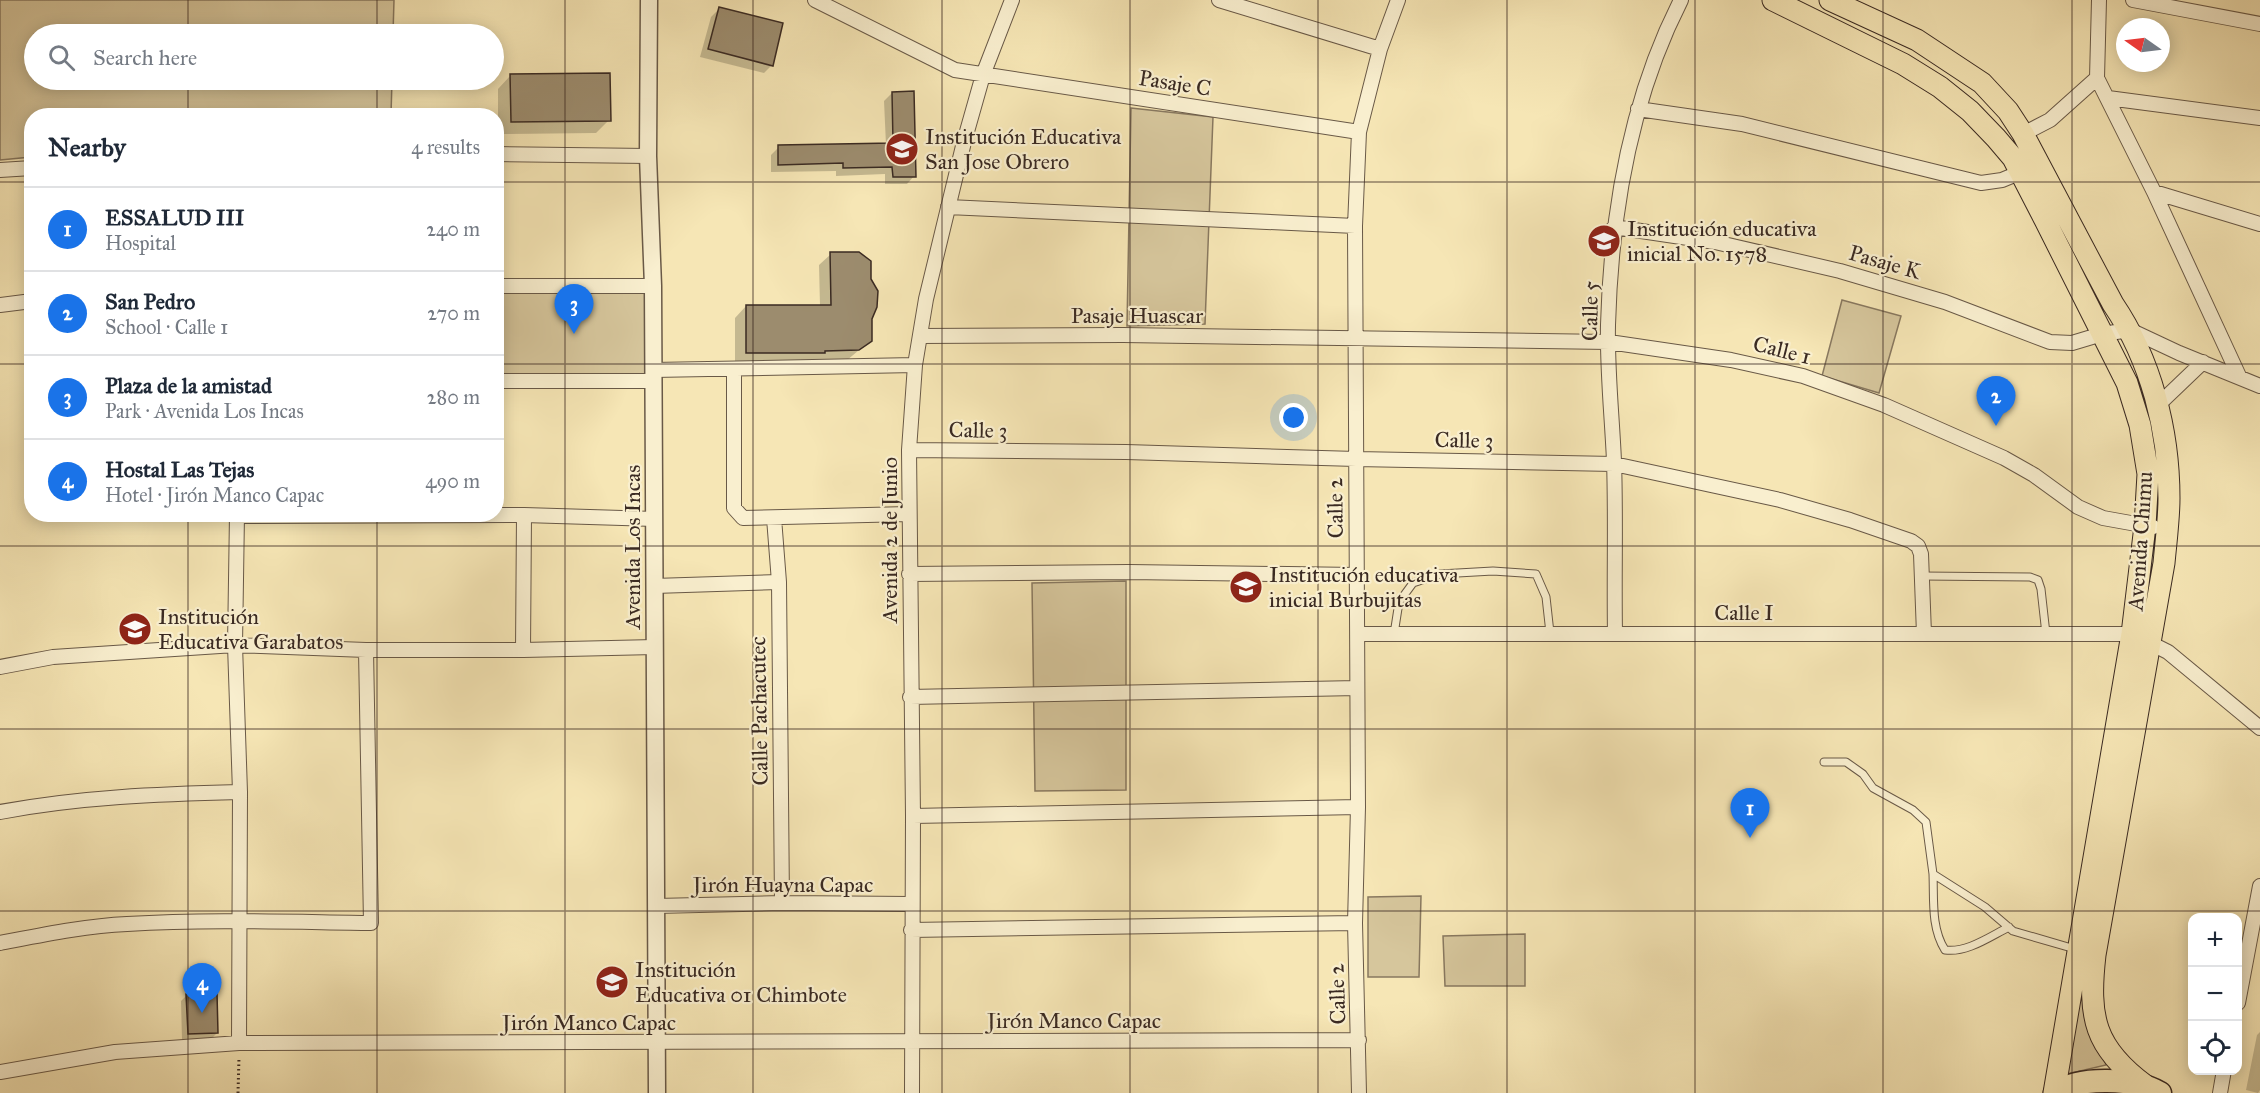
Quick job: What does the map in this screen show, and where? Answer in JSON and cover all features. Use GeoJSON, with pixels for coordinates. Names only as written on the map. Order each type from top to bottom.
{"type":"FeatureCollection","features":[{"type":"Feature","properties":{"kind":"highway"},"geometry":{"type":"LineString","coordinates":[[2055,1093],[2061,1089],[2090,1082],[2126,1082],[2158,1091]]}},
{"type":"Feature","properties":{"kind":"main road","name":"Avenida Chimu"},"geometry":{"type":"LineString","coordinates":[[1773,0],[1903,64],[1940,87],[1970,111],[2013,158],[2030,168],[2130,330],[2155,391],[2165,441],[2169,498],[2164,563],[2140,637]]}},
{"type":"Feature","properties":{"kind":"main road","name":"Avenida Chimu"},"geometry":{"type":"LineString","coordinates":[[1830,0],[1917,40],[1982,83],[2008,111],[2023,134],[2030,168],[2102,334],[2127,383],[2140,425],[2148,474],[2140,637],[2087,952],[2055,1093]]}},
{"type":"Feature","properties":{"kind":"main road","name":"Avenida Chimu"},"geometry":{"type":"LineString","coordinates":[[2087,952],[2091,1001],[2098,1029],[2109,1052],[2120,1065],[2158,1091]]}},
{"type":"Feature","properties":{"kind":"street","name":"Avenida Los Incas"},"geometry":{"type":"LineString","coordinates":[[649,0],[648,156],[653,286],[655,519],[657,1093]]}},
{"type":"Feature","properties":{"kind":"street","name":"Pasaje C"},"geometry":{"type":"LineString","coordinates":[[815,0],[954,70],[1359,132]]}},
{"type":"Feature","properties":{"kind":"street","name":"Avenida 2 de Junio"},"geometry":{"type":"LineString","coordinates":[[912,1093],[913,816],[909,450],[915,365],[948,207],[983,75],[1012,0]]}},
{"type":"Feature","properties":{"kind":"street"},"geometry":{"type":"LineString","coordinates":[[1219,0],[1380,49]]}},
{"type":"Feature","properties":{"kind":"street","name":"Calle 2"},"geometry":{"type":"LineString","coordinates":[[1359,1093],[1355,923],[1358,807],[1355,226],[1359,132],[1380,49],[1398,0]]}},
{"type":"Feature","properties":{"kind":"street","name":"Calle 5"},"geometry":{"type":"LineString","coordinates":[[1615,633],[1614,464],[1609,342],[1614,227],[1638,109],[1654,59],[1681,0]]}},
{"type":"Feature","properties":{"kind":"street"},"geometry":{"type":"LineString","coordinates":[[2099,0],[2097,78],[2154,192],[2238,376]]}},
{"type":"Feature","properties":{"kind":"street"},"geometry":{"type":"LineString","coordinates":[[2133,0],[2192,6],[2260,24]]}},
{"type":"Feature","properties":{"kind":"street"},"geometry":{"type":"LineString","coordinates":[[2023,134],[2050,120],[2097,78]]}},
{"type":"Feature","properties":{"kind":"street"},"geometry":{"type":"LineString","coordinates":[[2108,98],[2260,118]]}},
{"type":"Feature","properties":{"kind":"street"},"geometry":{"type":"LineString","coordinates":[[1638,109],[1742,124],[1981,183],[2002,180],[2030,168]]}},
{"type":"Feature","properties":{"kind":"street"},"geometry":{"type":"LineString","coordinates":[[504,154],[648,156]]}},
{"type":"Feature","properties":{"kind":"street"},"geometry":{"type":"LineString","coordinates":[[0,170],[24,168]]}},
{"type":"Feature","properties":{"kind":"street"},"geometry":{"type":"LineString","coordinates":[[2154,192],[2260,224]]}},
{"type":"Feature","properties":{"kind":"street"},"geometry":{"type":"LineString","coordinates":[[948,207],[1355,226]]}},
{"type":"Feature","properties":{"kind":"street","name":"Pasaje K"},"geometry":{"type":"LineString","coordinates":[[1614,227],[1715,242],[1840,271],[1945,302],[2050,342],[2072,343],[2102,334],[2130,330]]}},
{"type":"Feature","properties":{"kind":"street"},"geometry":{"type":"LineString","coordinates":[[504,286],[653,286]]}},
{"type":"Feature","properties":{"kind":"street"},"geometry":{"type":"LineString","coordinates":[[0,304],[24,302]]}},
{"type":"Feature","properties":{"kind":"street"},"geometry":{"type":"LineString","coordinates":[[2130,330],[2260,386]]}},
{"type":"Feature","properties":{"kind":"street","name":"Pasaje Huascar"},"geometry":{"type":"LineString","coordinates":[[920,336],[1123,335],[1355,338]]}},
{"type":"Feature","properties":{"kind":"street","name":"Calle 1"},"geometry":{"type":"LineString","coordinates":[[1355,338],[1609,342],[1731,360],[1803,376],[1884,405],[2004,458],[2034,475],[2078,507],[2103,518],[2167,529]]}},
{"type":"Feature","properties":{"kind":"street"},"geometry":{"type":"LineString","coordinates":[[2157,405],[2203,362]]}},
{"type":"Feature","properties":{"kind":"street"},"geometry":{"type":"LineString","coordinates":[[504,381],[653,375],[734,369],[915,365]]}},
{"type":"Feature","properties":{"kind":"street"},"geometry":{"type":"LineString","coordinates":[[734,369],[734,508],[743,518],[909,514]]}},
{"type":"Feature","properties":{"kind":"street","name":"Calle 3"},"geometry":{"type":"LineString","coordinates":[[909,450],[1126,452],[1614,464],[1780,500],[1850,520],[1911,541],[1918,546],[1921,554],[1924,634]]}},
{"type":"Feature","properties":{"kind":"street"},"geometry":{"type":"LineString","coordinates":[[504,515],[655,519]]}},
{"type":"Feature","properties":{"kind":"street"},"geometry":{"type":"LineString","coordinates":[[523,650],[524,515]]}},
{"type":"Feature","properties":{"kind":"street","name":"Calle Pachacutec"},"geometry":{"type":"LineString","coordinates":[[774,518],[778,582],[782,903]]}},
{"type":"Feature","properties":{"kind":"street"},"geometry":{"type":"LineString","coordinates":[[237,522],[235,645],[240,792],[239,1043]]}},
{"type":"Feature","properties":{"kind":"street"},"geometry":{"type":"LineString","coordinates":[[909,574],[1129,572],[1357,575]]}},
{"type":"Feature","properties":{"kind":"street"},"geometry":{"type":"LineString","coordinates":[[654,586],[778,582]]}},
{"type":"Feature","properties":{"kind":"street","name":"Calle I"},"geometry":{"type":"LineString","coordinates":[[1357,634],[2046,634],[2140,637]]}},
{"type":"Feature","properties":{"kind":"street"},"geometry":{"type":"LineString","coordinates":[[2140,637],[2168,652],[2260,728]]}},
{"type":"Feature","properties":{"kind":"street"},"geometry":{"type":"LineString","coordinates":[[0,667],[53,657],[235,645],[366,650],[655,647]]}},
{"type":"Feature","properties":{"kind":"street"},"geometry":{"type":"LineString","coordinates":[[0,943],[53,933],[125,924],[240,921],[370,923],[366,650]]}},
{"type":"Feature","properties":{"kind":"street"},"geometry":{"type":"LineString","coordinates":[[910,697],[1357,688]]}},
{"type":"Feature","properties":{"kind":"street"},"geometry":{"type":"LineString","coordinates":[[0,812],[48,803],[130,795],[240,792]]}},
{"type":"Feature","properties":{"kind":"street"},"geometry":{"type":"LineString","coordinates":[[913,816],[1358,807]]}},
{"type":"Feature","properties":{"kind":"street"},"geometry":{"type":"LineString","coordinates":[[2242,982],[2260,886]]}},
{"type":"Feature","properties":{"kind":"street","name":"Jirón Huayna Capac"},"geometry":{"type":"LineString","coordinates":[[656,906],[782,903],[911,904]]}},
{"type":"Feature","properties":{"kind":"street"},"geometry":{"type":"LineString","coordinates":[[911,930],[1355,923]]}},
{"type":"Feature","properties":{"kind":"street","name":"Jirón Manco Capac"},"geometry":{"type":"LineString","coordinates":[[0,1072],[115,1052],[239,1043],[1359,1040]]}},
{"type":"Feature","properties":{"kind":"street"},"geometry":{"type":"LineString","coordinates":[[2220,1093],[2223,1075]]}},
{"type":"Feature","properties":{"kind":"lane"},"geometry":{"type":"LineString","coordinates":[[1394,634],[1399,602],[1413,583],[1440,574],[1493,571],[1536,574],[1546,597],[1550,633]]}},
{"type":"Feature","properties":{"kind":"lane"},"geometry":{"type":"LineString","coordinates":[[1922,576],[2030,577],[2038,580],[2046,634]]}},
{"type":"Feature","properties":{"kind":"lane"},"geometry":{"type":"LineString","coordinates":[[1824,762],[1846,762],[1863,774],[1873,788],[1912,810],[1926,822],[1933,874],[1934,918],[1938,937],[1945,950],[1954,951],[1972,946],[2009,927]]}},
{"type":"Feature","properties":{"kind":"lane"},"geometry":{"type":"LineString","coordinates":[[1933,874],[1985,907],[2013,931],[2087,952]]}},
{"type":"Feature","properties":{"kind":"path"},"geometry":{"type":"LineString","coordinates":[[238,1093],[239,1043]]}},
{"type":"Feature","properties":{"kind":"shaded area"},"geometry":{"type":"Polygon","coordinates":[[[0,0],[394,0],[393,24],[24,24],[24,90],[392,90],[391,108],[24,108],[24,158],[0,160],[0,0]]]}},
{"type":"Feature","properties":{"kind":"shaded area"},"geometry":{"type":"Polygon","coordinates":[[[1131,108],[1213,117],[1205,324],[1127,326],[1131,108]]]}},
{"type":"Feature","properties":{"kind":"shaded area"},"geometry":{"type":"Polygon","coordinates":[[[653,286],[652,381],[504,381],[504,287],[653,286]]]}},
{"type":"Feature","properties":{"kind":"shaded area"},"geometry":{"type":"Polygon","coordinates":[[[1842,300],[1901,316],[1879,393],[1822,376],[1842,300]]]}},
{"type":"Feature","properties":{"kind":"shaded area"},"geometry":{"type":"Polygon","coordinates":[[[1126,581],[1126,790],[1035,791],[1032,583],[1126,581]]]}},
{"type":"Feature","properties":{"kind":"shaded area"},"geometry":{"type":"Polygon","coordinates":[[[1421,896],[1419,977],[1368,977],[1368,897],[1421,896]]]}},
{"type":"Feature","properties":{"kind":"shaded area"},"geometry":{"type":"Polygon","coordinates":[[[1525,934],[1525,986],[1445,986],[1443,936],[1525,934]]]}},
{"type":"Feature","properties":{"kind":"shaded area"},"geometry":{"type":"Polygon","coordinates":[[[2081,963],[2106,1065],[2063,1075],[2081,963]]]}},
{"type":"Feature","properties":{"kind":"building"},"geometry":{"type":"Polygon","coordinates":[[[719,7],[783,23],[773,66],[708,49],[719,7]]]}},
{"type":"Feature","properties":{"kind":"building"},"geometry":{"type":"Polygon","coordinates":[[[610,73],[611,121],[511,122],[510,74],[610,73]]]}},
{"type":"Feature","properties":{"kind":"building"},"geometry":{"type":"Polygon","coordinates":[[[914,91],[916,177],[893,177],[892,167],[843,168],[843,163],[778,165],[778,145],[893,143],[892,92],[914,91]]]}},
{"type":"Feature","properties":{"kind":"building"},"geometry":{"type":"Polygon","coordinates":[[[830,252],[859,252],[871,261],[871,279],[878,291],[877,307],[872,319],[872,341],[859,350],[825,351],[825,353],[746,353],[746,305],[831,305],[830,252]]]}},
{"type":"Feature","properties":{"kind":"building"},"geometry":{"type":"Polygon","coordinates":[[[217,993],[218,1033],[188,1034],[186,994],[217,993]]]}},
{"type":"Feature","properties":{"kind":"place","name":"Institución Educativa San Jose Obrero"},"geometry":{"type":"Point","coordinates":[902,149]}},
{"type":"Feature","properties":{"kind":"place","name":"Institución educativa inicial No. 1578"},"geometry":{"type":"Point","coordinates":[1604,241]}},
{"type":"Feature","properties":{"kind":"place","name":"Plaza de la amistad"},"geometry":{"type":"Point","coordinates":[574,334]}},
{"type":"Feature","properties":{"kind":"place","name":"San Pedro"},"geometry":{"type":"Point","coordinates":[1996,426]}},
{"type":"Feature","properties":{"kind":"place","name":"Institución educativa inicial Burbujitas"},"geometry":{"type":"Point","coordinates":[1246,587]}},
{"type":"Feature","properties":{"kind":"place","name":"Institución Educativa Garabatos"},"geometry":{"type":"Point","coordinates":[135,629]}},
{"type":"Feature","properties":{"kind":"place","name":"ESSALUD III"},"geometry":{"type":"Point","coordinates":[1750,838]}},
{"type":"Feature","properties":{"kind":"place","name":"Institución Educativa 01 Chimbote"},"geometry":{"type":"Point","coordinates":[612,982]}},
{"type":"Feature","properties":{"kind":"place","name":"Hostal Las Tejas"},"geometry":{"type":"Point","coordinates":[202,1013]}}]}
